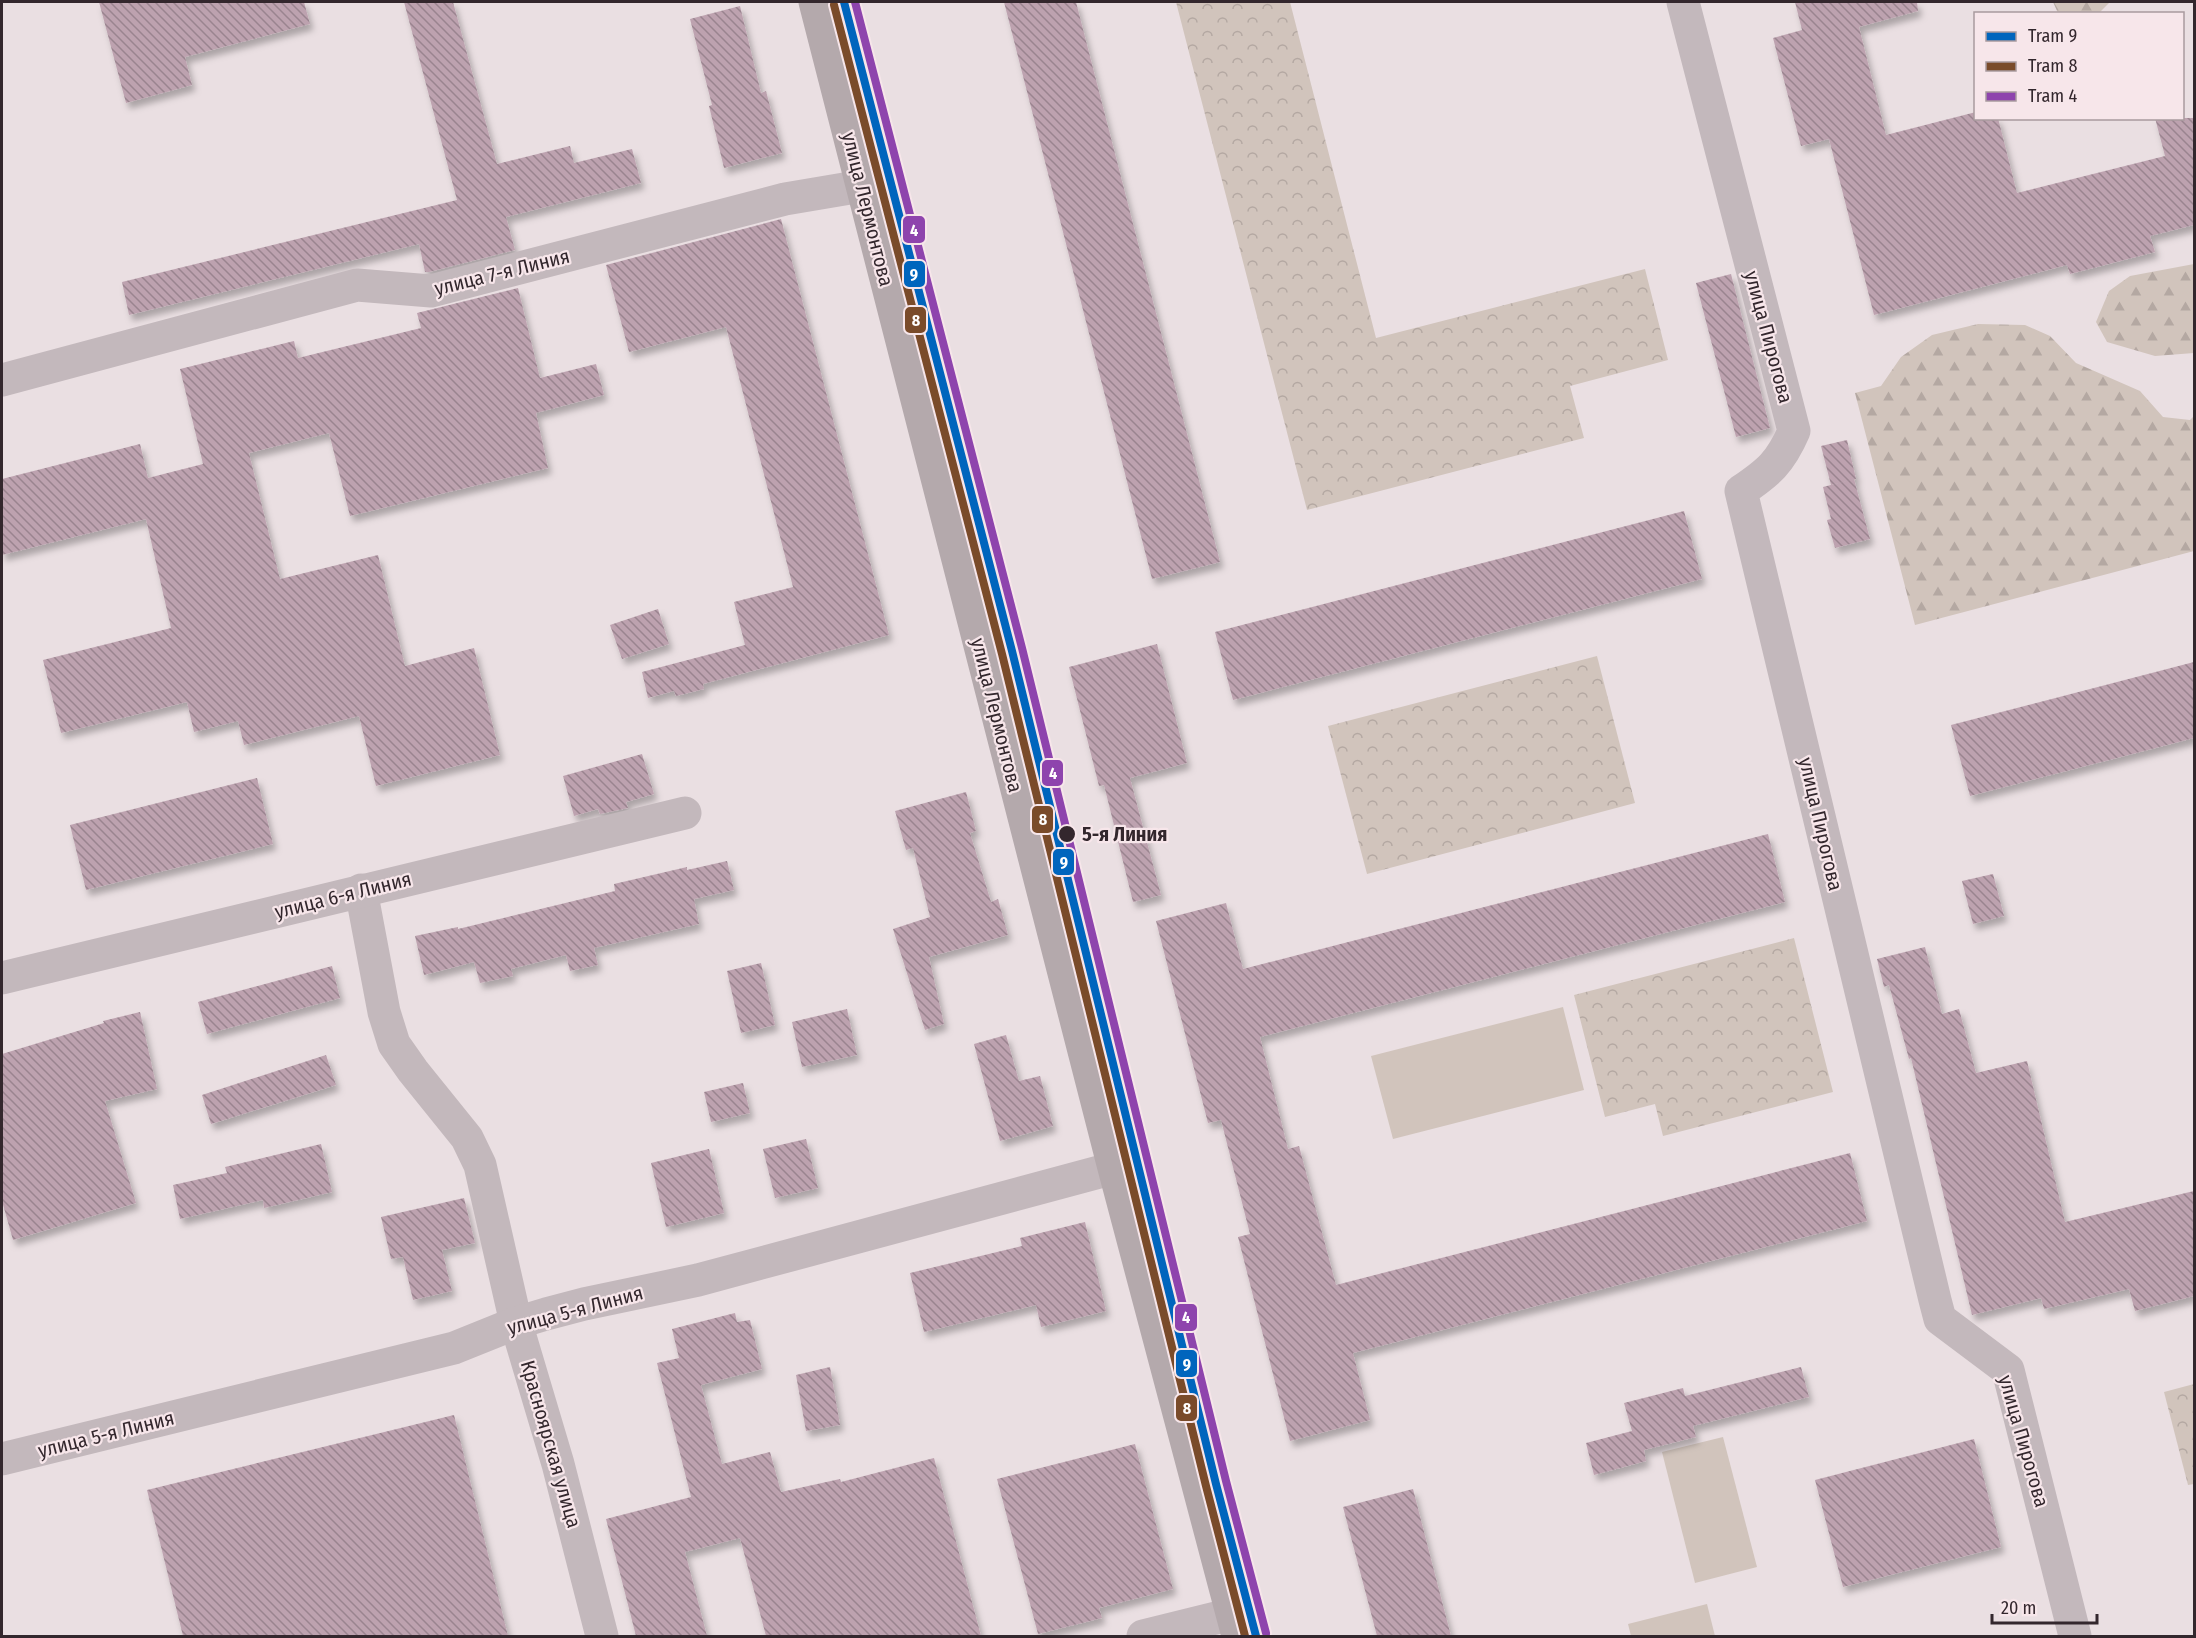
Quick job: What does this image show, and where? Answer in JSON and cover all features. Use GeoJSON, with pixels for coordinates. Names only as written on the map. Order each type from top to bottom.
{"type":"FeatureCollection","features":[{"type":"Feature","properties":{"kind":"main road","name":"улица Лермонтова"},"geometry":{"type":"LineString","coordinates":[[815,2],[1114,1168],[1235,1625]]}},
{"type":"Feature","properties":{"kind":"street","name":"улица Пирогова"},"geometry":{"type":"LineString","coordinates":[[1683,2],[1794,430],[1785,452],[1767,474],[1741,490],[1916,1222],[1940,1319],[2008,1370],[2076,1636]]}},
{"type":"Feature","properties":{"kind":"street","name":"улица 7-я Линия"},"geometry":{"type":"LineString","coordinates":[[2,380],[357,285],[431,291],[785,199],[862,186]]}},
{"type":"Feature","properties":{"kind":"street","name":"улица 6-я Линия"},"geometry":{"type":"LineString","coordinates":[[2,978],[684,813]]}},
{"type":"Feature","properties":{"kind":"street","name":"Красноярская улица"},"geometry":{"type":"LineString","coordinates":[[361,890],[384,1012],[394,1044],[412,1071],[467,1138],[480,1164],[516,1323],[558,1464],[602,1636]]}},
{"type":"Feature","properties":{"kind":"street","name":"улица 5-я Линия"},"geometry":{"type":"LineString","coordinates":[[2,1459],[454,1348],[516,1323],[584,1304],[699,1280],[1114,1168]]}},
{"type":"Feature","properties":{"kind":"street"},"geometry":{"type":"LineString","coordinates":[[1143,1636],[1235,1625]]}},
{"type":"Feature","properties":{"kind":"green space"},"geometry":{"type":"Polygon","coordinates":[[[1176,2],[1290,2],[1376,338],[1645,269],[1668,360],[1570,386],[1584,438],[1307,510],[1176,2]]]}},
{"type":"Feature","properties":{"kind":"green space"},"geometry":{"type":"Polygon","coordinates":[[[2053,2],[2110,2],[2100,12],[2058,12],[2053,2]]]}},
{"type":"Feature","properties":{"kind":"green space"},"geometry":{"type":"Polygon","coordinates":[[[2194,264],[2194,353],[2155,356],[2107,342],[2096,322],[2109,291],[2130,276],[2194,264]]]}},
{"type":"Feature","properties":{"kind":"green space"},"geometry":{"type":"Polygon","coordinates":[[[1978,324],[2025,325],[2050,336],[2076,363],[2140,391],[2163,417],[2190,420],[2194,416],[2194,551],[1915,625],[1855,393],[1881,386],[1901,357],[1932,335],[1978,324]]]}},
{"type":"Feature","properties":{"kind":"green space"},"geometry":{"type":"Polygon","coordinates":[[[1597,656],[1635,803],[1367,874],[1328,726],[1597,656]]]}},
{"type":"Feature","properties":{"kind":"green space"},"geometry":{"type":"Polygon","coordinates":[[[1794,938],[1833,1092],[1663,1136],[1655,1104],[1605,1117],[1574,995],[1794,938]]]}},
{"type":"Feature","properties":{"kind":"green space"},"geometry":{"type":"Polygon","coordinates":[[[1563,1007],[1584,1090],[1393,1139],[1371,1056],[1563,1007]]]}},
{"type":"Feature","properties":{"kind":"green space"},"geometry":{"type":"Polygon","coordinates":[[[2194,1384],[2194,1484],[2188,1485],[2164,1392],[2194,1384]]]}},
{"type":"Feature","properties":{"kind":"green space"},"geometry":{"type":"Polygon","coordinates":[[[1723,1437],[1757,1567],[1695,1583],[1662,1452],[1723,1437]]]}},
{"type":"Feature","properties":{"kind":"green space"},"geometry":{"type":"Polygon","coordinates":[[[1707,1604],[1715,1636],[1631,1636],[1628,1624],[1707,1604]]]}},
{"type":"Feature","properties":{"kind":"building"},"geometry":{"type":"Polygon","coordinates":[[[99,2],[304,2],[310,24],[185,57],[192,85],[126,103],[99,2]]]}},
{"type":"Feature","properties":{"kind":"building"},"geometry":{"type":"Polygon","coordinates":[[[404,2],[453,2],[497,164],[570,146],[574,163],[632,149],[641,183],[506,217],[515,250],[425,272],[419,244],[129,315],[122,282],[457,200],[404,2]]]}},
{"type":"Feature","properties":{"kind":"building"},"geometry":{"type":"Polygon","coordinates":[[[1004,2],[1076,2],[1220,562],[1152,579],[1004,2]]]}},
{"type":"Feature","properties":{"kind":"building"},"geometry":{"type":"Polygon","coordinates":[[[1795,2],[1917,2],[1918,11],[1859,27],[1886,135],[1974,113],[1974,120],[1999,120],[2017,193],[2165,156],[2156,120],[2194,118],[2194,225],[2150,236],[2155,252],[2070,274],[2067,265],[1874,315],[1829,139],[1801,146],[1773,38],[1802,30],[1795,2]]]}},
{"type":"Feature","properties":{"kind":"building"},"geometry":{"type":"Polygon","coordinates":[[[740,6],[761,93],[766,91],[782,153],[724,168],[709,106],[712,105],[690,19],[740,6]]]}},
{"type":"Feature","properties":{"kind":"building"},"geometry":{"type":"Polygon","coordinates":[[[781,219],[889,635],[703,684],[704,689],[676,696],[674,691],[648,698],[642,672],[745,645],[734,602],[793,587],[726,327],[629,352],[606,265],[781,219]]]}},
{"type":"Feature","properties":{"kind":"building"},"geometry":{"type":"Polygon","coordinates":[[[1731,274],[1770,428],[1736,437],[1696,283],[1731,274]]]}},
{"type":"Feature","properties":{"kind":"building"},"geometry":{"type":"Polygon","coordinates":[[[518,288],[540,378],[596,364],[604,395],[536,413],[548,468],[350,516],[329,433],[249,453],[280,579],[378,555],[405,666],[474,648],[500,755],[376,786],[359,716],[244,745],[238,721],[194,732],[187,702],[61,733],[43,660],[171,628],[146,519],[2,555],[2,479],[140,444],[148,478],[203,464],[180,369],[294,341],[298,358],[421,328],[417,313],[518,288]]]}},
{"type":"Feature","properties":{"kind":"building"},"geometry":{"type":"Polygon","coordinates":[[[1847,440],[1856,479],[1831,485],[1821,446],[1847,440]]]}},
{"type":"Feature","properties":{"kind":"building"},"geometry":{"type":"Polygon","coordinates":[[[1854,479],[1870,539],[1835,548],[1827,520],[1831,519],[1823,487],[1854,479]]]}},
{"type":"Feature","properties":{"kind":"building"},"geometry":{"type":"Polygon","coordinates":[[[1684,511],[1702,579],[1233,700],[1215,632],[1684,511]]]}},
{"type":"Feature","properties":{"kind":"building"},"geometry":{"type":"Polygon","coordinates":[[[658,609],[669,644],[622,659],[610,625],[658,609]]]}},
{"type":"Feature","properties":{"kind":"building"},"geometry":{"type":"Polygon","coordinates":[[[1157,644],[1187,763],[1130,778],[1161,895],[1133,902],[1104,785],[1099,786],[1069,667],[1157,644]]]}},
{"type":"Feature","properties":{"kind":"building"},"geometry":{"type":"Polygon","coordinates":[[[2194,662],[2194,738],[1970,796],[1951,725],[2194,662]]]}},
{"type":"Feature","properties":{"kind":"building"},"geometry":{"type":"Polygon","coordinates":[[[642,754],[654,794],[626,802],[628,808],[600,814],[598,809],[574,816],[563,776],[642,754]]]}},
{"type":"Feature","properties":{"kind":"building"},"geometry":{"type":"Polygon","coordinates":[[[257,778],[273,844],[86,890],[70,825],[257,778]]]}},
{"type":"Feature","properties":{"kind":"building"},"geometry":{"type":"Polygon","coordinates":[[[966,792],[976,831],[970,833],[991,902],[998,899],[1008,935],[929,957],[944,1024],[925,1030],[893,929],[930,917],[913,848],[906,850],[895,811],[966,792]]]}},
{"type":"Feature","properties":{"kind":"building"},"geometry":{"type":"Polygon","coordinates":[[[1768,834],[1785,902],[1260,1037],[1288,1149],[1299,1146],[1336,1285],[1850,1153],[1867,1221],[1353,1353],[1370,1420],[1290,1441],[1238,1237],[1250,1234],[1221,1120],[1208,1123],[1156,921],[1226,903],[1243,969],[1768,834]]]}},
{"type":"Feature","properties":{"kind":"building"},"geometry":{"type":"Polygon","coordinates":[[[727,861],[734,890],[694,899],[699,924],[594,948],[598,965],[570,971],[566,955],[511,969],[513,976],[480,983],[474,962],[424,975],[415,936],[458,927],[458,929],[615,891],[614,884],[687,867],[687,870],[727,861]]]}},
{"type":"Feature","properties":{"kind":"building"},"geometry":{"type":"Polygon","coordinates":[[[1993,874],[2004,916],[1973,924],[1962,881],[1993,874]]]}},
{"type":"Feature","properties":{"kind":"building"},"geometry":{"type":"Polygon","coordinates":[[[1925,947],[1942,1014],[1959,1009],[1976,1073],[2027,1061],[2065,1222],[2194,1191],[2194,1296],[2135,1311],[2129,1289],[2044,1309],[2041,1298],[1972,1315],[1911,1058],[1909,1059],[1889,985],[1884,987],[1877,959],[1925,947]]]}},
{"type":"Feature","properties":{"kind":"building"},"geometry":{"type":"Polygon","coordinates":[[[761,963],[775,1025],[741,1033],[727,971],[761,963]]]}},
{"type":"Feature","properties":{"kind":"building"},"geometry":{"type":"Polygon","coordinates":[[[332,966],[340,998],[207,1034],[198,1002],[332,966]]]}},
{"type":"Feature","properties":{"kind":"building"},"geometry":{"type":"Polygon","coordinates":[[[847,1009],[857,1055],[802,1067],[792,1022],[847,1009]]]}},
{"type":"Feature","properties":{"kind":"building"},"geometry":{"type":"Polygon","coordinates":[[[140,1012],[157,1089],[105,1101],[136,1203],[13,1240],[2,1201],[2,1054],[104,1023],[103,1021],[140,1012]]]}},
{"type":"Feature","properties":{"kind":"building"},"geometry":{"type":"Polygon","coordinates":[[[1006,1035],[1019,1081],[1040,1076],[1053,1126],[1000,1141],[974,1044],[1006,1035]]]}},
{"type":"Feature","properties":{"kind":"building"},"geometry":{"type":"Polygon","coordinates":[[[326,1055],[336,1085],[211,1124],[202,1095],[326,1055]]]}},
{"type":"Feature","properties":{"kind":"building"},"geometry":{"type":"Polygon","coordinates":[[[743,1083],[750,1113],[711,1122],[704,1092],[743,1083]]]}},
{"type":"Feature","properties":{"kind":"building"},"geometry":{"type":"Polygon","coordinates":[[[806,1139],[818,1188],[775,1198],[763,1149],[806,1139]]]}},
{"type":"Feature","properties":{"kind":"building"},"geometry":{"type":"Polygon","coordinates":[[[321,1144],[332,1192],[264,1208],[263,1200],[180,1219],[173,1185],[227,1173],[225,1167],[321,1144]]]}},
{"type":"Feature","properties":{"kind":"building"},"geometry":{"type":"Polygon","coordinates":[[[709,1149],[724,1213],[666,1227],[651,1163],[709,1149]]]}},
{"type":"Feature","properties":{"kind":"building"},"geometry":{"type":"Polygon","coordinates":[[[464,1198],[475,1243],[442,1250],[452,1291],[413,1300],[403,1257],[391,1259],[381,1217],[464,1198]]]}},
{"type":"Feature","properties":{"kind":"building"},"geometry":{"type":"Polygon","coordinates":[[[1085,1222],[1106,1311],[1041,1327],[1036,1305],[924,1332],[910,1273],[1022,1246],[1020,1238],[1085,1222]]]}},
{"type":"Feature","properties":{"kind":"building"},"geometry":{"type":"Polygon","coordinates":[[[735,1313],[737,1322],[750,1320],[762,1369],[701,1385],[722,1464],[770,1452],[781,1492],[840,1479],[841,1482],[934,1458],[981,1636],[766,1636],[740,1538],[685,1552],[707,1636],[636,1636],[606,1519],[691,1497],[657,1363],[679,1358],[672,1329],[735,1313]]]}},
{"type":"Feature","properties":{"kind":"building"},"geometry":{"type":"Polygon","coordinates":[[[830,1367],[840,1425],[806,1431],[796,1375],[830,1367]]]}},
{"type":"Feature","properties":{"kind":"building"},"geometry":{"type":"Polygon","coordinates":[[[1801,1367],[1809,1397],[1693,1426],[1696,1437],[1644,1450],[1646,1461],[1594,1475],[1586,1443],[1632,1431],[1624,1403],[1683,1388],[1685,1396],[1801,1367]]]}},
{"type":"Feature","properties":{"kind":"building"},"geometry":{"type":"Polygon","coordinates":[[[454,1415],[508,1636],[183,1636],[147,1490],[454,1415]]]}},
{"type":"Feature","properties":{"kind":"building"},"geometry":{"type":"Polygon","coordinates":[[[1974,1439],[2001,1547],[1843,1587],[1815,1480],[1974,1439]]]}},
{"type":"Feature","properties":{"kind":"building"},"geometry":{"type":"Polygon","coordinates":[[[1135,1444],[1173,1589],[1099,1608],[1102,1618],[1038,1634],[997,1479],[1135,1444]]]}},
{"type":"Feature","properties":{"kind":"building"},"geometry":{"type":"Polygon","coordinates":[[[1413,1489],[1451,1636],[1377,1636],[1343,1507],[1413,1489]]]}},
{"type":"Feature","properties":{"kind":"tram line","name":"9"},"geometry":{"type":"LineString","coordinates":[[844,2],[1012,651],[1216,1484],[1256,1636]]}},
{"type":"Feature","properties":{"kind":"tram line","name":"4"},"geometry":{"type":"LineString","coordinates":[[855,2],[1022,648],[1226,1481],[1266,1633]]}},
{"type":"Feature","properties":{"kind":"tram line","name":"8"},"geometry":{"type":"LineString","coordinates":[[834,5],[1002,654],[1206,1486],[1245,1636]]}},
{"type":"Feature","properties":{"kind":"place","name":"5-я Линия"},"geometry":{"type":"Point","coordinates":[1067,834]}}]}
